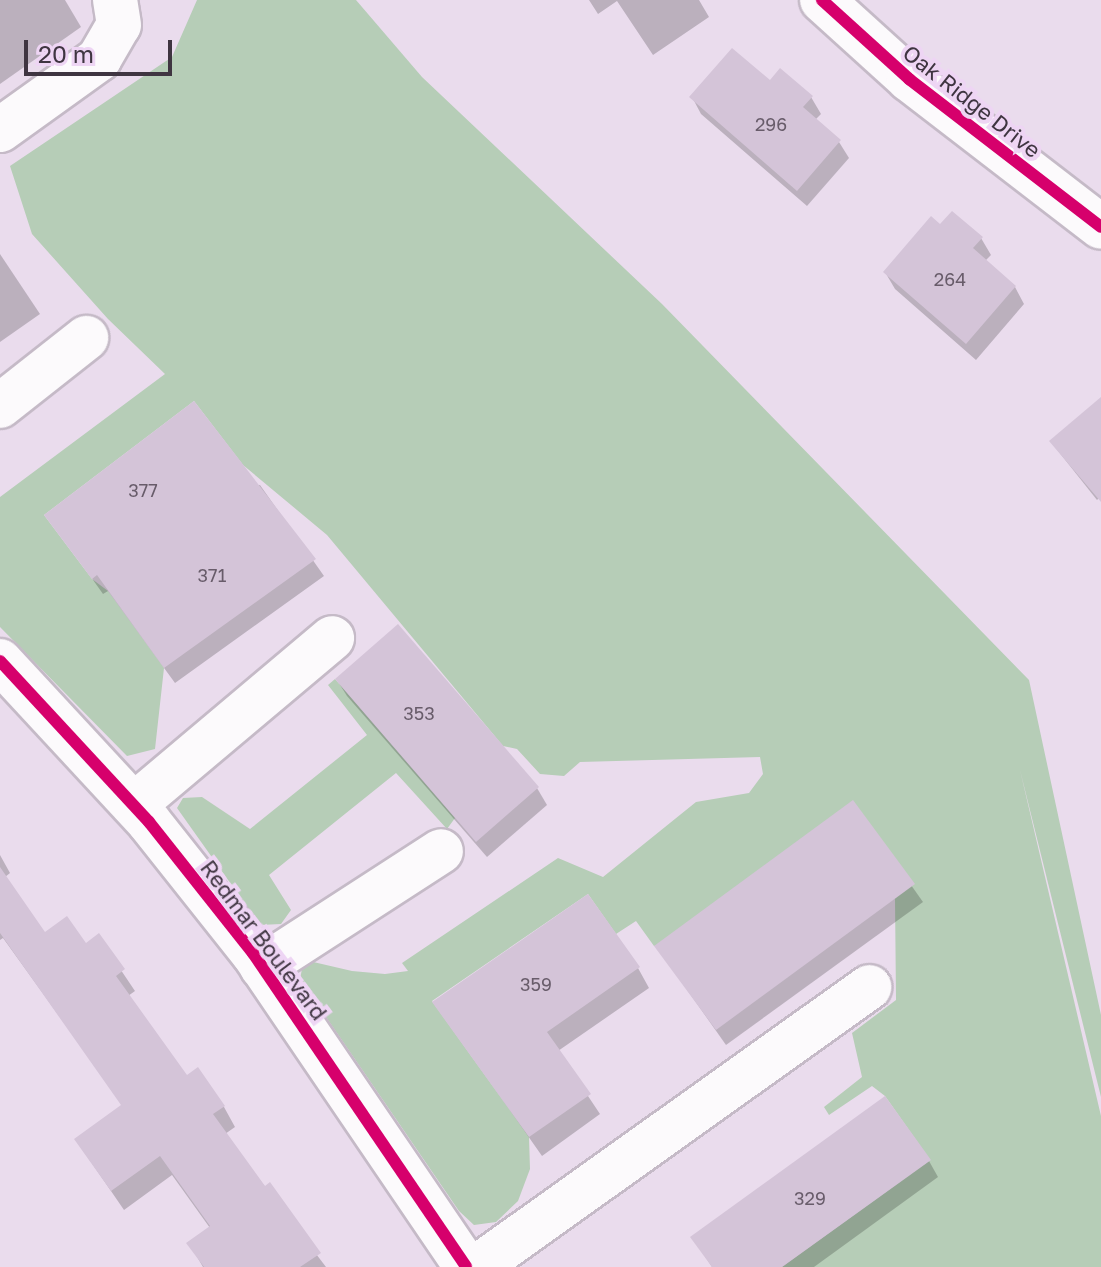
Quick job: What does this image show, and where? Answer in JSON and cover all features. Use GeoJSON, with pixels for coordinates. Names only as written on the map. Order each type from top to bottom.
{"type":"FeatureCollection","features":[{"type":"Feature","properties":{"kind":"street"},"geometry":{"type":"LineString","coordinates":[[0,130],[99,59],[119,25],[115,0]]}},
{"type":"Feature","properties":{"kind":"street","name":"Oak Ridge Drive"},"geometry":{"type":"LineString","coordinates":[[822,0],[909,79],[1101,227]]}},
{"type":"Feature","properties":{"kind":"street"},"geometry":{"type":"LineString","coordinates":[[0,406],[86,338]]}},
{"type":"Feature","properties":{"kind":"street"},"geometry":{"type":"LineString","coordinates":[[134,805],[332,638]]}},
{"type":"Feature","properties":{"kind":"street","name":"Redmar Boulevard"},"geometry":{"type":"LineString","coordinates":[[0,661],[134,805],[262,967],[466,1267]]}},
{"type":"Feature","properties":{"kind":"street"},"geometry":{"type":"LineString","coordinates":[[262,967],[441,851]]}},
{"type":"Feature","properties":{"kind":"street"},"geometry":{"type":"LineString","coordinates":[[477,1267],[869,987]]}},
{"type":"Feature","properties":{"kind":"green space"},"geometry":{"type":"Polygon","coordinates":[[[197,0],[356,0],[422,77],[662,304],[1029,680],[1101,1015],[1101,1097],[1020,770],[1101,1116],[1101,1267],[782,1267],[930,1160],[885,1096],[872,1086],[829,1115],[824,1107],[862,1077],[852,1033],[896,1000],[895,899],[654,946],[636,921],[616,934],[588,894],[432,1001],[529,1137],[530,1169],[518,1201],[496,1222],[474,1225],[459,1211],[300,979],[302,969],[309,961],[352,971],[385,974],[408,971],[402,963],[558,858],[603,877],[696,802],[749,793],[763,774],[760,757],[580,762],[564,776],[540,774],[517,749],[503,746],[327,535],[243,465],[194,401],[44,515],[92,579],[108,591],[164,668],[155,749],[127,756],[0,627],[0,497],[165,374],[108,319],[32,234],[10,166],[172,57],[197,0]]]}},
{"type":"Feature","properties":{"kind":"green space"},"geometry":{"type":"Polygon","coordinates":[[[335,679],[455,818],[447,829],[396,773],[269,875],[291,910],[281,924],[260,925],[177,808],[183,798],[202,797],[250,829],[367,735],[328,685],[335,679]]]}},
{"type":"Feature","properties":{"kind":"building"},"geometry":{"type":"Polygon","coordinates":[[[732,48],[770,80],[780,68],[813,96],[803,107],[841,140],[797,191],[689,97],[732,48]]]}},
{"type":"Feature","properties":{"kind":"building"},"geometry":{"type":"Polygon","coordinates":[[[952,211],[983,237],[973,248],[1016,286],[966,344],[883,272],[931,216],[940,224],[952,211]]]}},
{"type":"Feature","properties":{"kind":"building"},"geometry":{"type":"Polygon","coordinates":[[[1101,397],[1101,502],[1049,441],[1101,397]]]}},
{"type":"Feature","properties":{"kind":"building"},"geometry":{"type":"Polygon","coordinates":[[[194,401],[316,559],[164,668],[97,575],[92,579],[44,515],[194,401]]]}},
{"type":"Feature","properties":{"kind":"building"},"geometry":{"type":"Polygon","coordinates":[[[398,624],[539,787],[476,842],[335,679],[398,624]]]}},
{"type":"Feature","properties":{"kind":"building"},"geometry":{"type":"Polygon","coordinates":[[[853,800],[915,884],[716,1030],[654,946],[853,800]]]}},
{"type":"Feature","properties":{"kind":"building"},"geometry":{"type":"Polygon","coordinates":[[[0,867],[45,932],[67,916],[86,943],[99,933],[125,969],[116,976],[187,1075],[198,1067],[225,1106],[213,1114],[265,1186],[270,1182],[321,1253],[300,1267],[204,1267],[186,1243],[210,1226],[160,1156],[111,1191],[74,1139],[121,1105],[0,933],[0,867]]]}},
{"type":"Feature","properties":{"kind":"building"},"geometry":{"type":"Polygon","coordinates":[[[588,894],[640,967],[547,1032],[591,1094],[529,1137],[432,1002],[588,894]]]}},
{"type":"Feature","properties":{"kind":"building"},"geometry":{"type":"Polygon","coordinates":[[[885,1096],[931,1160],[782,1267],[712,1267],[690,1237],[885,1096]]]}},
{"type":"Feature","properties":{"kind":"cycle path"},"geometry":{"type":"LineString","coordinates":[[822,0],[909,79],[1101,227]]}},
{"type":"Feature","properties":{"kind":"cycle path"},"geometry":{"type":"LineString","coordinates":[[0,661],[149,822],[253,953],[466,1267]]}}]}
